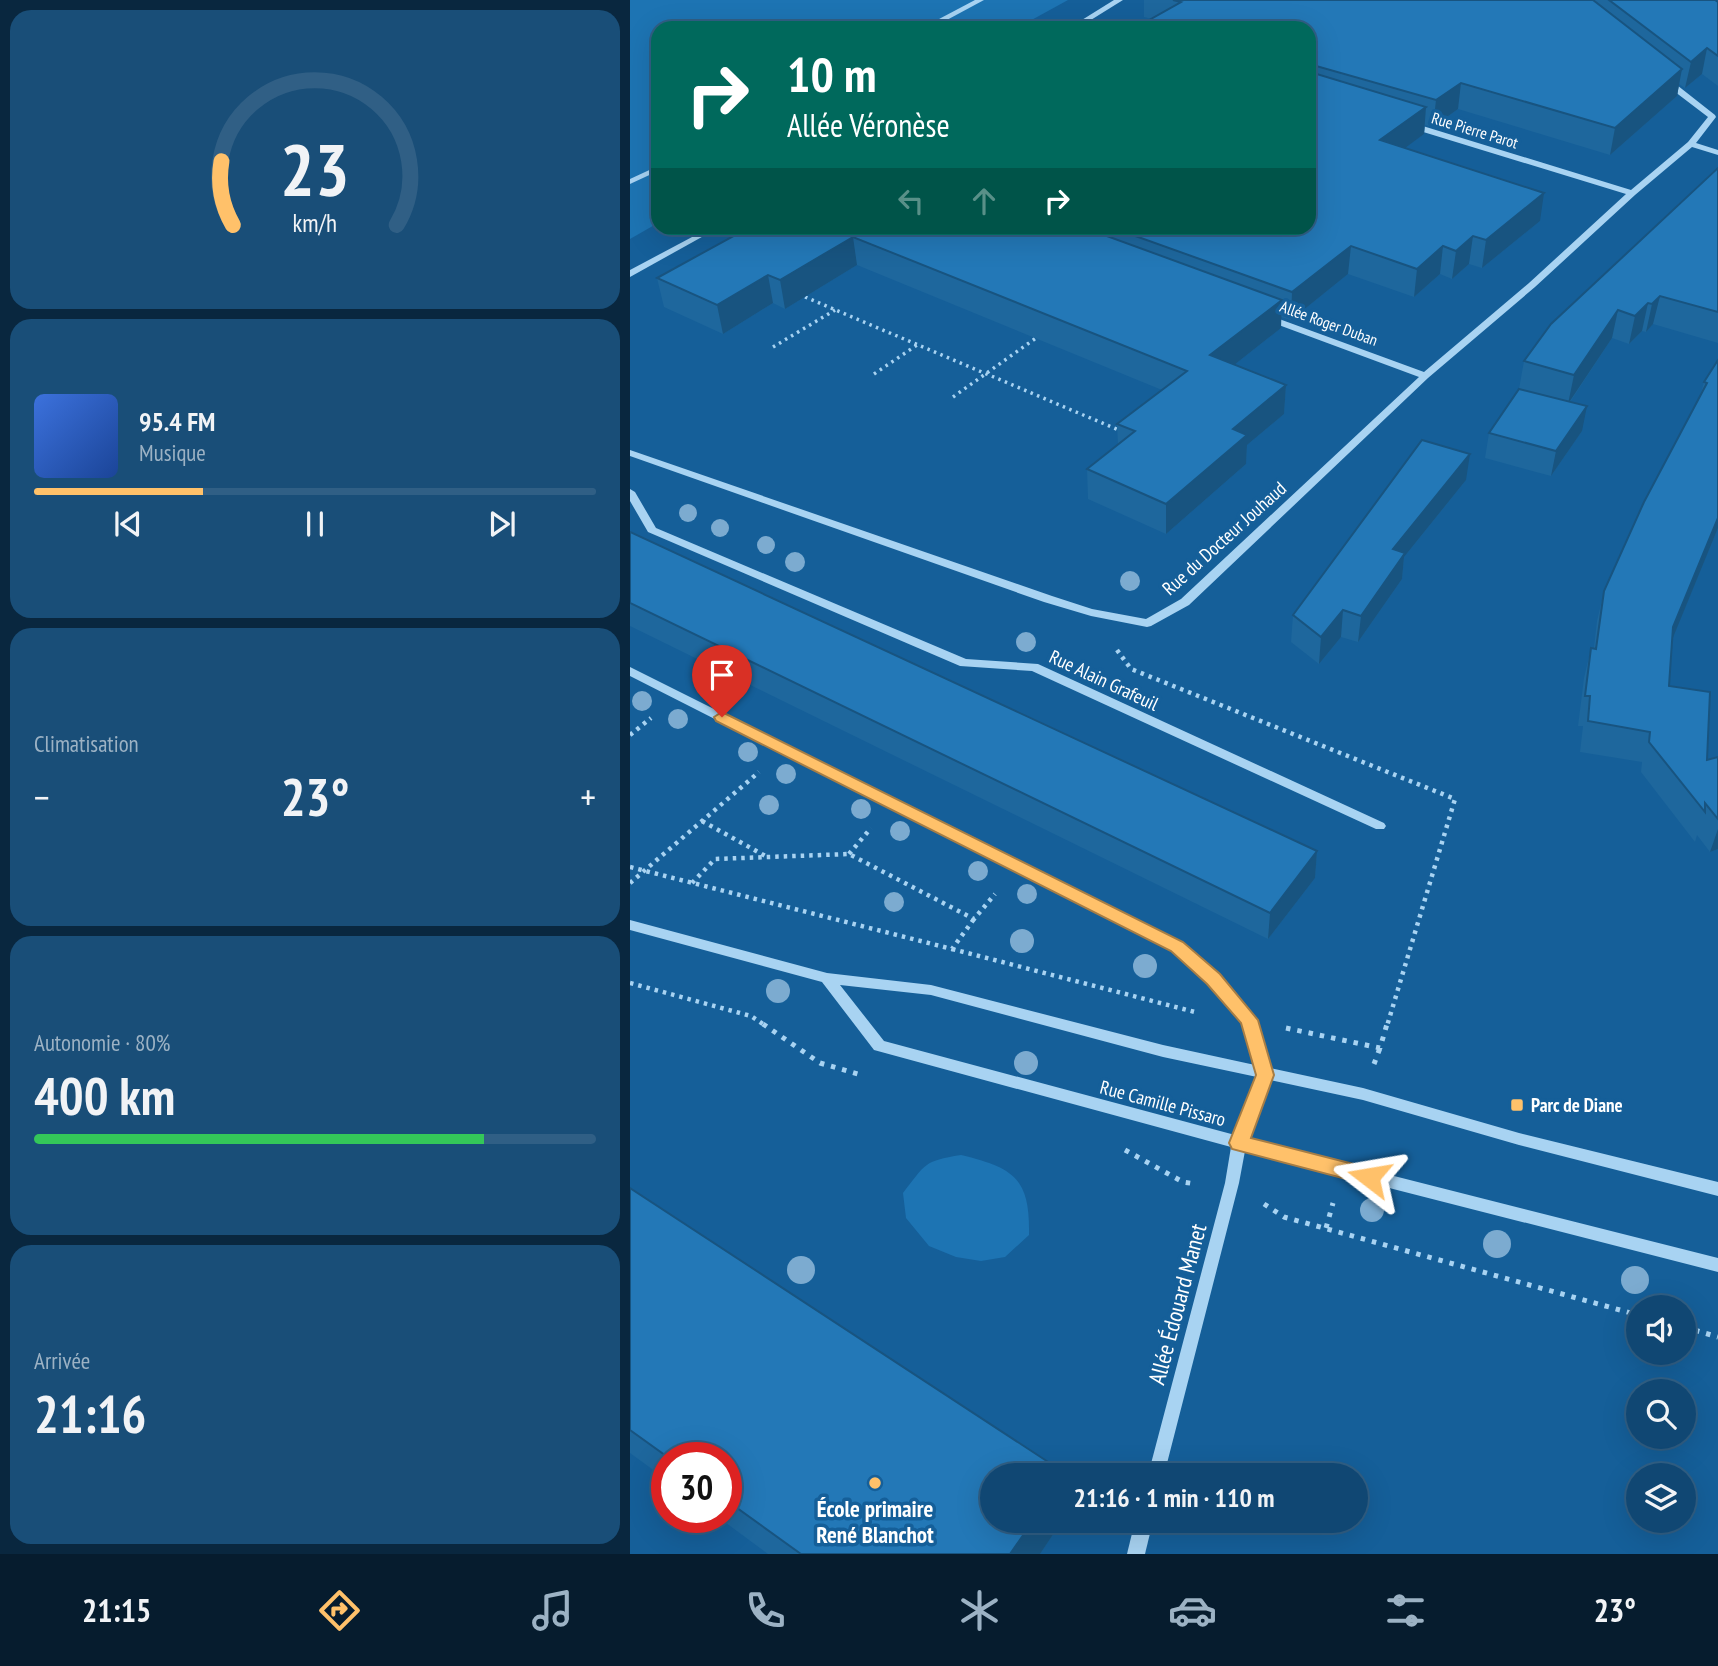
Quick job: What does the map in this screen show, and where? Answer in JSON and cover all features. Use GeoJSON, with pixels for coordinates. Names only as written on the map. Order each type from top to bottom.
{"type":"FeatureCollection","features":[{"type":"Feature","properties":{"kind":"street"},"geometry":{"type":"LineString","coordinates":[[940,21],[980,0]]}},
{"type":"Feature","properties":{"kind":"street"},"geometry":{"type":"LineString","coordinates":[[1084,21],[1119,0]]}},
{"type":"Feature","properties":{"kind":"street","name":"Rue du Docteur Jouhaud"},"geometry":{"type":"LineString","coordinates":[[630,453],[1091,612],[1147,623],[1185,602],[1425,376],[1691,144],[1712,117],[1658,74]]}},
{"type":"Feature","properties":{"kind":"street","name":"Rue Pierre Parot"},"geometry":{"type":"LineString","coordinates":[[1396,121],[1632,193]]}},
{"type":"Feature","properties":{"kind":"street"},"geometry":{"type":"LineString","coordinates":[[1691,144],[1718,153]]}},
{"type":"Feature","properties":{"kind":"street"},"geometry":{"type":"LineString","coordinates":[[630,182],[651,172]]}},
{"type":"Feature","properties":{"kind":"street"},"geometry":{"type":"LineString","coordinates":[[630,274],[701,235]]}},
{"type":"Feature","properties":{"kind":"street","name":"Allée Roger Duban"},"geometry":{"type":"LineString","coordinates":[[1257,314],[1425,376]]}},
{"type":"Feature","properties":{"kind":"street","name":"Rue Alain Grafeuil"},"geometry":{"type":"LineString","coordinates":[[630,492],[652,530],[964,663],[1034,667],[1380,826]]}},
{"type":"Feature","properties":{"kind":"street"},"geometry":{"type":"LineString","coordinates":[[630,671],[1177,947],[1214,979],[1249,1020],[1265,1075]]}},
{"type":"Feature","properties":{"kind":"street"},"geometry":{"type":"LineString","coordinates":[[630,925],[827,978],[931,990],[1265,1075],[1363,1094],[1519,1139],[1718,1189]]}},
{"type":"Feature","properties":{"kind":"street","name":"Rue Camille Pissaro"},"geometry":{"type":"LineString","coordinates":[[827,978],[879,1046],[1239,1143],[1718,1265]]}},
{"type":"Feature","properties":{"kind":"street","name":"Allée Édouard Manet"},"geometry":{"type":"LineString","coordinates":[[1159,1463],[1232,1183],[1239,1143],[1265,1075]]}},
{"type":"Feature","properties":{"kind":"street"},"geometry":{"type":"LineString","coordinates":[[1136,1554],[1141,1533]]}},
{"type":"Feature","properties":{"kind":"path"},"geometry":{"type":"LineString","coordinates":[[805,297],[1125,433]]}},
{"type":"Feature","properties":{"kind":"path"},"geometry":{"type":"LineString","coordinates":[[773,347],[835,310]]}},
{"type":"Feature","properties":{"kind":"path"},"geometry":{"type":"LineString","coordinates":[[953,397],[1037,338]]}},
{"type":"Feature","properties":{"kind":"path"},"geometry":{"type":"LineString","coordinates":[[874,374],[917,345]]}},
{"type":"Feature","properties":{"kind":"path"},"geometry":{"type":"LineString","coordinates":[[630,867],[1181,1010],[1249,1020],[1380,1048],[1455,799],[1131,668],[1091,612]]}},
{"type":"Feature","properties":{"kind":"path"},"geometry":{"type":"LineString","coordinates":[[630,883],[785,749]]}},
{"type":"Feature","properties":{"kind":"path"},"geometry":{"type":"LineString","coordinates":[[702,821],[770,859]]}},
{"type":"Feature","properties":{"kind":"path"},"geometry":{"type":"LineString","coordinates":[[692,883],[715,859],[849,854],[974,919]]}},
{"type":"Feature","properties":{"kind":"path"},"geometry":{"type":"LineString","coordinates":[[951,949],[1018,867]]}},
{"type":"Feature","properties":{"kind":"path"},"geometry":{"type":"LineString","coordinates":[[630,983],[751,1016],[820,1063],[859,1074]]}},
{"type":"Feature","properties":{"kind":"path"},"geometry":{"type":"LineString","coordinates":[[1124,1149],[1183,1181],[1208,1186],[1232,1183],[1284,1217],[1626,1312]]}},
{"type":"Feature","properties":{"kind":"path"},"geometry":{"type":"LineString","coordinates":[[1696,1331],[1718,1337]]}},
{"type":"Feature","properties":{"kind":"shaded area"},"geometry":{"type":"Polygon","coordinates":[[[630,0],[1068,0],[1030,21],[651,21],[651,227],[630,239],[630,0]]]}},
{"type":"Feature","properties":{"kind":"shaded area"},"geometry":{"type":"Polygon","coordinates":[[[961,1155],[1007,1171],[1022,1189],[1029,1216],[1029,1235],[1005,1257],[981,1261],[956,1257],[929,1246],[906,1218],[903,1193],[921,1170],[939,1159],[961,1155]]]}},
{"type":"Feature","properties":{"kind":"building"},"geometry":{"type":"Polygon","coordinates":[[[1173,0],[1593,0],[1682,69],[1615,128],[1461,83],[1436,100],[1316,66],[1316,21],[1147,21],[1181,2],[1173,0]]]}},
{"type":"Feature","properties":{"kind":"building"},"geometry":{"type":"Polygon","coordinates":[[[1609,0],[1715,0],[1718,2],[1718,56],[1707,48],[1691,62],[1609,0]]]}},
{"type":"Feature","properties":{"kind":"building"},"geometry":{"type":"Polygon","coordinates":[[[1316,74],[1426,107],[1380,140],[1544,193],[1486,240],[1473,236],[1456,251],[1443,246],[1417,269],[1351,246],[1292,292],[1133,235],[1316,235],[1316,74]]]}},
{"type":"Feature","properties":{"kind":"building"},"geometry":{"type":"Polygon","coordinates":[[[1718,168],[1718,312],[1660,296],[1635,316],[1618,310],[1574,375],[1524,361],[1551,324],[1718,168]]]}},
{"type":"Feature","properties":{"kind":"building"},"geometry":{"type":"Polygon","coordinates":[[[735,235],[1104,235],[1282,300],[1210,355],[1286,385],[1233,429],[1247,435],[1166,504],[1087,469],[1135,431],[1117,424],[1187,371],[853,237],[780,280],[768,275],[717,305],[657,278],[735,235]]]}},
{"type":"Feature","properties":{"kind":"building"},"geometry":{"type":"Polygon","coordinates":[[[1718,360],[1718,518],[1673,627],[1669,686],[1710,692],[1707,760],[1718,757],[1718,819],[1705,803],[1705,812],[1649,742],[1650,732],[1588,721],[1590,696],[1585,696],[1591,648],[1596,649],[1604,591],[1644,502],[1707,383],[1704,382],[1718,360]]]}},
{"type":"Feature","properties":{"kind":"building"},"geometry":{"type":"Polygon","coordinates":[[[1519,389],[1587,406],[1556,451],[1489,433],[1519,389]]]}},
{"type":"Feature","properties":{"kind":"building"},"geometry":{"type":"Polygon","coordinates":[[[1422,440],[1470,454],[1393,549],[1405,553],[1361,616],[1343,610],[1321,637],[1293,615],[1422,440]]]}},
{"type":"Feature","properties":{"kind":"building"},"geometry":{"type":"Polygon","coordinates":[[[630,532],[1317,851],[1270,913],[630,603],[630,532]]]}},
{"type":"Feature","properties":{"kind":"building"},"geometry":{"type":"Polygon","coordinates":[[[630,1188],[1050,1463],[980,1463],[980,1533],[1025,1533],[1010,1554],[801,1554],[742,1512],[742,1442],[651,1442],[651,1445],[630,1430],[630,1188]]]}},
{"type":"Feature","properties":{"kind":"place","name":"Parc de Diane"},"geometry":{"type":"Point","coordinates":[1517,1105]}},
{"type":"Feature","properties":{"kind":"place","name":"École primaire René Blanchot"},"geometry":{"type":"Point","coordinates":[875,1483]}},
{"type":"Feature","properties":{"kind":"route"},"geometry":{"type":"LineString","coordinates":[[722,717],[1177,947],[1214,979],[1249,1020],[1265,1075],[1239,1143],[1369,1177]]}}]}
